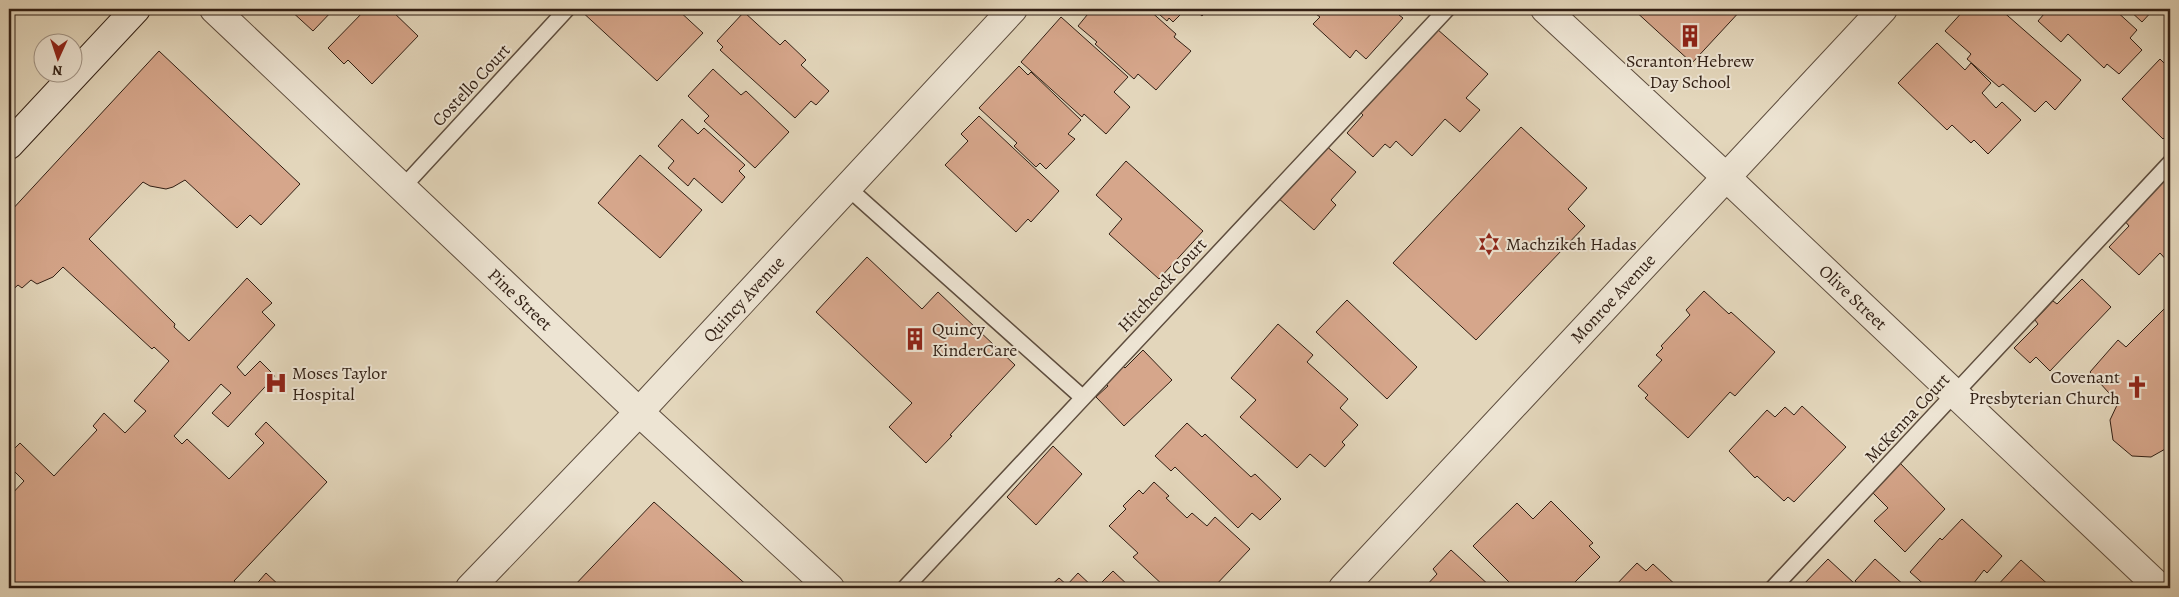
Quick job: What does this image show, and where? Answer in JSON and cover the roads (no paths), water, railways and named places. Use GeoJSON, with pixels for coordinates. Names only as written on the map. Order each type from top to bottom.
{"type":"FeatureCollection","features":[{"type":"Feature","properties":{"kind":"street"},"geometry":{"type":"LineString","coordinates":[[9,145],[136,9]]}},
{"type":"Feature","properties":{"kind":"street","name":"Pine Street"},"geometry":{"type":"LineString","coordinates":[[214,9],[639,412],[830,588]]}},
{"type":"Feature","properties":{"kind":"street","name":"Quincy Avenue"},"geometry":{"type":"LineString","coordinates":[[470,588],[639,412],[1013,9]]}},
{"type":"Feature","properties":{"kind":"street","name":"Olive Street"},"geometry":{"type":"LineString","coordinates":[[1545,9],[1727,178],[2160,588]]}},
{"type":"Feature","properties":{"kind":"street","name":"Monroe Avenue"},"geometry":{"type":"LineString","coordinates":[[1343,588],[1884,9]]}},
{"type":"Feature","properties":{"kind":"lane","name":"Costello Court"},"geometry":{"type":"LineString","coordinates":[[403,187],[567,9]]}},
{"type":"Feature","properties":{"kind":"lane","name":"Hitchcock Court"},"geometry":{"type":"LineString","coordinates":[[905,588],[1447,9]]}},
{"type":"Feature","properties":{"kind":"lane","name":"McKenna Court"},"geometry":{"type":"LineString","coordinates":[[1773,588],[2170,163]]}},
{"type":"Feature","properties":{"kind":"lane"},"geometry":{"type":"LineString","coordinates":[[847,188],[1082,397]]}},
{"type":"Feature","properties":{"kind":"place","name":"Scranton Hebrew Day School"},"geometry":{"type":"Point","coordinates":[1690,36]}},
{"type":"Feature","properties":{"kind":"place","name":"Machzikeh Hadas"},"geometry":{"type":"Point","coordinates":[1489,244]}},
{"type":"Feature","properties":{"kind":"place","name":"Quincy KinderCare"},"geometry":{"type":"Point","coordinates":[915,339]}},
{"type":"Feature","properties":{"kind":"place","name":"Moses Taylor Hospital"},"geometry":{"type":"Point","coordinates":[276,383]}},
{"type":"Feature","properties":{"kind":"place","name":"Covenant Presbyterian Church"},"geometry":{"type":"Point","coordinates":[2137,387]}}]}
